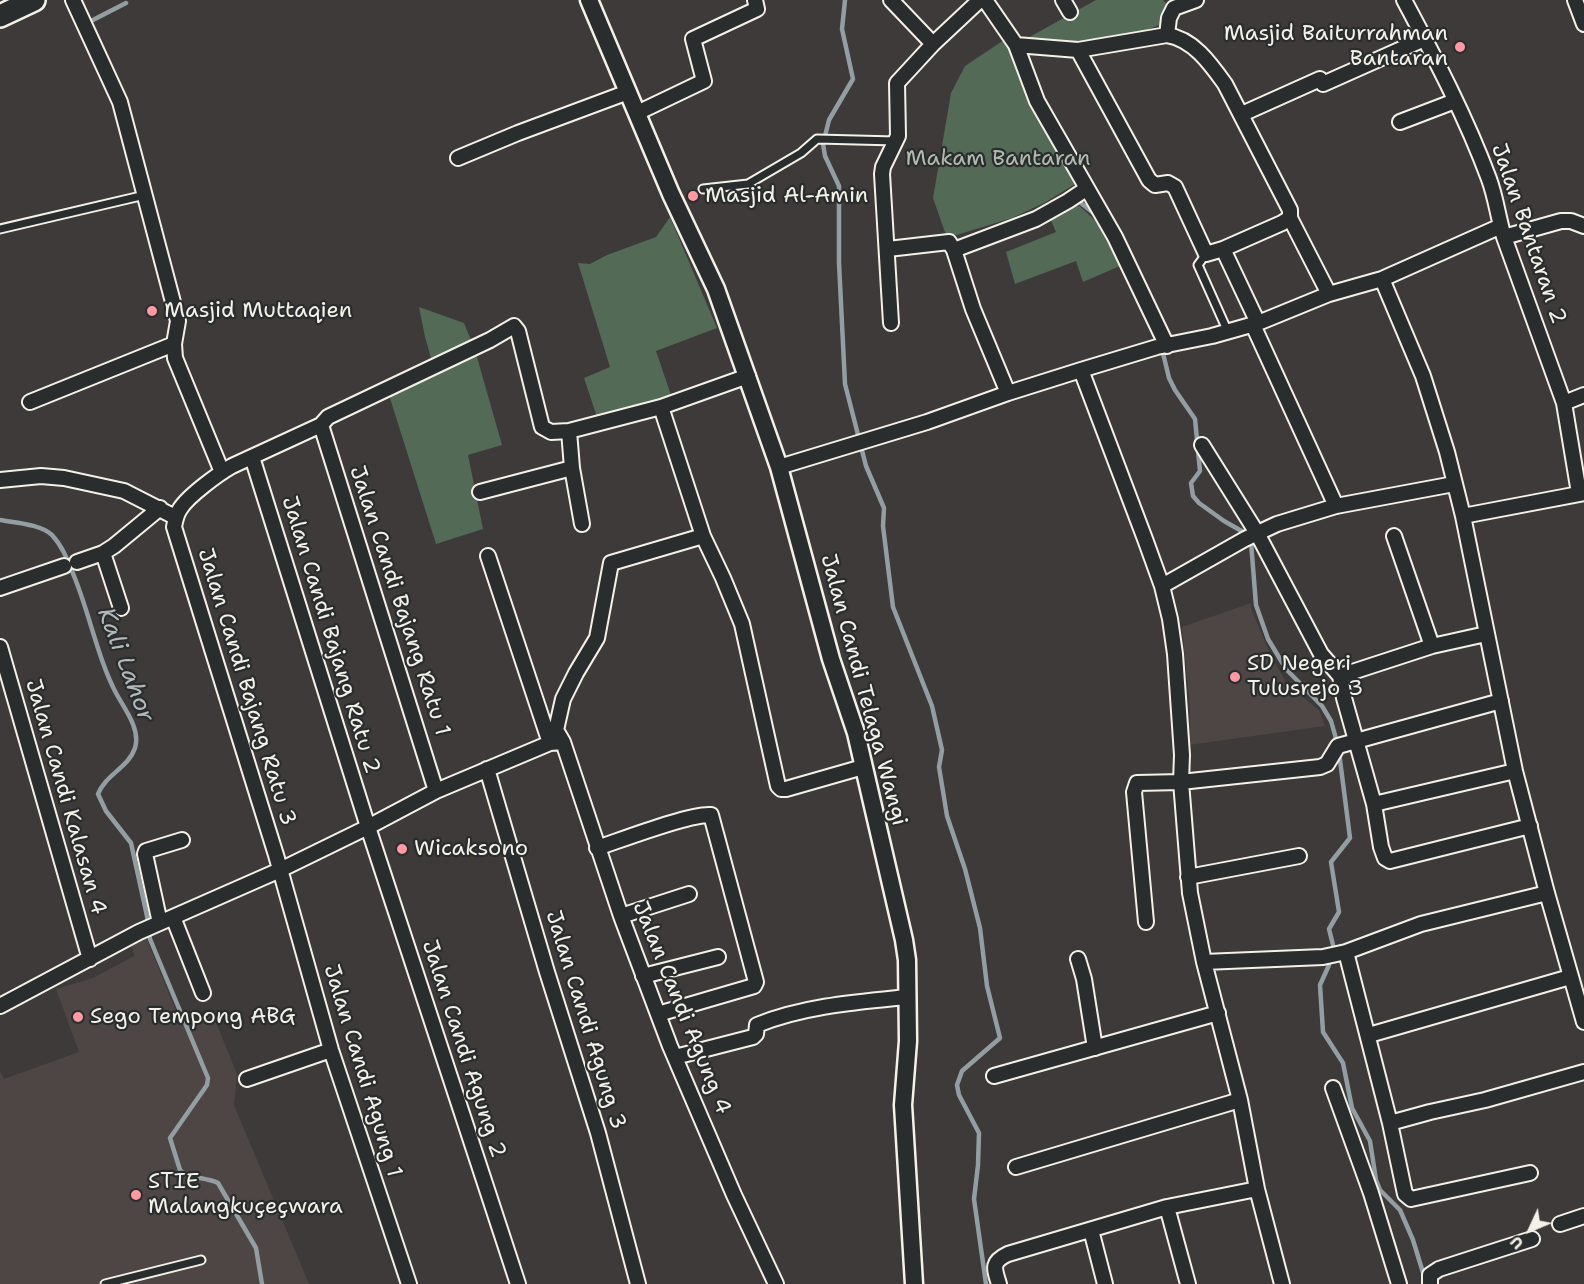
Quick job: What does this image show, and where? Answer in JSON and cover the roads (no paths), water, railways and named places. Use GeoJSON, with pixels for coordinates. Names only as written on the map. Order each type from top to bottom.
{"type":"FeatureCollection","features":[{"type":"Feature","properties":{"kind":"main road"},"geometry":{"type":"LineString","coordinates":[[0,16],[34,0]]}},
{"type":"Feature","properties":{"kind":"street"},"geometry":{"type":"LineString","coordinates":[[73,0],[120,102],[178,321],[174,344],[175,358],[222,472]]}},
{"type":"Feature","properties":{"kind":"street","name":"Jalan Candi Telaga Wangi"},"geometry":{"type":"LineString","coordinates":[[589,0],[716,289],[748,376],[779,467],[831,659],[856,734],[907,960],[908,1041],[903,1105],[914,1284]]}},
{"type":"Feature","properties":{"kind":"street"},"geometry":{"type":"LineString","coordinates":[[637,113],[704,81],[693,39],[757,9],[755,0]]}},
{"type":"Feature","properties":{"kind":"street"},"geometry":{"type":"LineString","coordinates":[[891,0],[933,44]]}},
{"type":"Feature","properties":{"kind":"street"},"geometry":{"type":"LineString","coordinates":[[891,323],[882,174],[883,167],[897,141],[897,83],[933,44],[980,0]]}},
{"type":"Feature","properties":{"kind":"street"},"geometry":{"type":"LineString","coordinates":[[986,0],[1016,45],[1077,195],[1115,237],[1163,346]]}},
{"type":"Feature","properties":{"kind":"street"},"geometry":{"type":"LineString","coordinates":[[1167,35],[1169,18],[1174,8],[1196,0]]}},
{"type":"Feature","properties":{"kind":"street","name":"Jalan Bantaran 2"},"geometry":{"type":"LineString","coordinates":[[1404,0],[1455,101],[1490,180],[1500,212],[1502,231],[1564,403],[1581,493]]}},
{"type":"Feature","properties":{"kind":"street"},"geometry":{"type":"LineString","coordinates":[[1016,45],[1078,50],[1167,35],[1187,41],[1212,66],[1242,114],[1290,210],[1290,218],[1329,294]]}},
{"type":"Feature","properties":{"kind":"street"},"geometry":{"type":"LineString","coordinates":[[1242,114],[1320,79],[1323,84],[1424,39]]}},
{"type":"Feature","properties":{"kind":"street"},"geometry":{"type":"LineString","coordinates":[[1078,50],[1149,180],[1155,185],[1168,183],[1175,187],[1206,254],[1223,249],[1290,218]]}},
{"type":"Feature","properties":{"kind":"street"},"geometry":{"type":"LineString","coordinates":[[458,158],[628,92]]}},
{"type":"Feature","properties":{"kind":"street"},"geometry":{"type":"LineString","coordinates":[[1400,122],[1455,101]]}},
{"type":"Feature","properties":{"kind":"street"},"geometry":{"type":"LineString","coordinates":[[954,250],[1036,219],[1077,195]]}},
{"type":"Feature","properties":{"kind":"street"},"geometry":{"type":"LineString","coordinates":[[779,467],[927,422],[1081,370],[1163,346],[1255,324],[1329,294],[1382,279],[1502,231],[1561,221],[1571,221],[1584,226]]}},
{"type":"Feature","properties":{"kind":"street"},"geometry":{"type":"LineString","coordinates":[[888,249],[948,242],[954,250],[973,309],[1008,393]]}},
{"type":"Feature","properties":{"kind":"street"},"geometry":{"type":"LineString","coordinates":[[1223,249],[1336,506]]}},
{"type":"Feature","properties":{"kind":"street"},"geometry":{"type":"LineString","coordinates":[[1382,279],[1422,376],[1447,452],[1463,516],[1515,771],[1584,1022]]}},
{"type":"Feature","properties":{"kind":"street"},"geometry":{"type":"LineString","coordinates":[[0,480],[41,476],[64,478],[124,491],[176,517],[184,504],[222,472],[321,425],[328,417],[490,340],[514,326],[543,427],[552,432],[570,431],[661,407],[748,376]]}},
{"type":"Feature","properties":{"kind":"street"},"geometry":{"type":"LineString","coordinates":[[30,402],[174,344]]}},
{"type":"Feature","properties":{"kind":"street"},"geometry":{"type":"LineString","coordinates":[[1081,370],[1162,586],[1170,619],[1175,654],[1188,877],[1204,962],[1240,1100],[1257,1189],[1282,1284]]}},
{"type":"Feature","properties":{"kind":"street"},"geometry":{"type":"LineString","coordinates":[[1564,403],[1584,395]]}},
{"type":"Feature","properties":{"kind":"street"},"geometry":{"type":"LineString","coordinates":[[661,407],[703,536],[742,624],[778,786],[786,789],[863,767]]}},
{"type":"Feature","properties":{"kind":"street","name":"Jalan Candi Bajang Ratu 1"},"geometry":{"type":"LineString","coordinates":[[321,425],[436,791]]}},
{"type":"Feature","properties":{"kind":"street"},"geometry":{"type":"LineString","coordinates":[[570,431],[572,468],[582,524]]}},
{"type":"Feature","properties":{"kind":"street"},"geometry":{"type":"LineString","coordinates":[[1202,445],[1251,536],[1322,654],[1340,676],[1374,804],[1385,858],[1390,861],[1530,826]]}},
{"type":"Feature","properties":{"kind":"street","name":"Jalan Candi Bajang Ratu 2"},"geometry":{"type":"LineString","coordinates":[[252,457],[368,827]]}},
{"type":"Feature","properties":{"kind":"street"},"geometry":{"type":"LineString","coordinates":[[480,492],[572,468]]}},
{"type":"Feature","properties":{"kind":"street"},"geometry":{"type":"LineString","coordinates":[[1162,586],[1277,524],[1336,506],[1454,484]]}},
{"type":"Feature","properties":{"kind":"street"},"geometry":{"type":"LineString","coordinates":[[1463,516],[1581,493]]}},
{"type":"Feature","properties":{"kind":"street"},"geometry":{"type":"LineString","coordinates":[[0,588],[103,553],[160,508]]}},
{"type":"Feature","properties":{"kind":"street","name":"Jalan Candi Bajang Ratu 3"},"geometry":{"type":"LineString","coordinates":[[176,517],[174,527],[280,870]]}},
{"type":"Feature","properties":{"kind":"street"},"geometry":{"type":"LineString","coordinates":[[556,742],[556,730],[563,699],[597,638],[611,562],[703,536]]}},
{"type":"Feature","properties":{"kind":"street"},"geometry":{"type":"LineString","coordinates":[[1394,536],[1432,646]]}},
{"type":"Feature","properties":{"kind":"street"},"geometry":{"type":"LineString","coordinates":[[103,553],[121,608]]}},
{"type":"Feature","properties":{"kind":"street"},"geometry":{"type":"LineString","coordinates":[[488,556],[556,742]]}},
{"type":"Feature","properties":{"kind":"street"},"geometry":{"type":"LineString","coordinates":[[1340,676],[1432,646],[1486,634]]}},
{"type":"Feature","properties":{"kind":"street","name":"Jalan Candi Kalasan 4"},"geometry":{"type":"LineString","coordinates":[[0,647],[90,959]]}},
{"type":"Feature","properties":{"kind":"street"},"geometry":{"type":"LineString","coordinates":[[1146,922],[1135,788],[1137,783],[1181,782],[1320,766],[1327,764],[1338,746],[1501,701]]}},
{"type":"Feature","properties":{"kind":"street"},"geometry":{"type":"LineString","coordinates":[[0,1006],[150,927],[280,870],[436,791],[556,742]]}},
{"type":"Feature","properties":{"kind":"street","name":"Jalan Candi Agung 4"},"geometry":{"type":"LineString","coordinates":[[556,742],[675,1057],[734,1195],[776,1284]]}},
{"type":"Feature","properties":{"kind":"street","name":"Jalan Candi Agung 3"},"geometry":{"type":"LineString","coordinates":[[487,769],[547,972],[598,1133],[638,1284]]}},
{"type":"Feature","properties":{"kind":"street"},"geometry":{"type":"LineString","coordinates":[[1374,804],[1515,771]]}},
{"type":"Feature","properties":{"kind":"street"},"geometry":{"type":"LineString","coordinates":[[597,848],[704,814],[711,815],[756,982],[754,986],[658,1014]]}},
{"type":"Feature","properties":{"kind":"street","name":"Jalan Candi Agung 2"},"geometry":{"type":"LineString","coordinates":[[368,827],[518,1284]]}},
{"type":"Feature","properties":{"kind":"street"},"geometry":{"type":"LineString","coordinates":[[150,927],[146,851],[182,840]]}},
{"type":"Feature","properties":{"kind":"street"},"geometry":{"type":"LineString","coordinates":[[1188,877],[1299,856]]}},
{"type":"Feature","properties":{"kind":"street","name":"Jalan Candi Agung 1"},"geometry":{"type":"LineString","coordinates":[[280,870],[331,1050],[409,1284]]}},
{"type":"Feature","properties":{"kind":"street"},"geometry":{"type":"LineString","coordinates":[[1204,962],[1323,957],[1346,952],[1421,924],[1547,893]]}},
{"type":"Feature","properties":{"kind":"street"},"geometry":{"type":"LineString","coordinates":[[621,916],[689,894]]}},
{"type":"Feature","properties":{"kind":"street"},"geometry":{"type":"LineString","coordinates":[[173,917],[203,993]]}},
{"type":"Feature","properties":{"kind":"street"},"geometry":{"type":"LineString","coordinates":[[1346,952],[1369,1035],[1405,1194],[1411,1198],[1530,1173]]}},
{"type":"Feature","properties":{"kind":"street"},"geometry":{"type":"LineString","coordinates":[[643,976],[718,957]]}},
{"type":"Feature","properties":{"kind":"street"},"geometry":{"type":"LineString","coordinates":[[1078,959],[1084,979],[1095,1048]]}},
{"type":"Feature","properties":{"kind":"street"},"geometry":{"type":"LineString","coordinates":[[1369,1035],[1570,977]]}},
{"type":"Feature","properties":{"kind":"street"},"geometry":{"type":"LineString","coordinates":[[675,1057],[753,1037],[756,1034],[757,1025],[775,1018],[849,1002],[908,997]]}},
{"type":"Feature","properties":{"kind":"street"},"geometry":{"type":"LineString","coordinates":[[994,1076],[1218,1013]]}},
{"type":"Feature","properties":{"kind":"street"},"geometry":{"type":"LineString","coordinates":[[247,1079],[331,1050]]}},
{"type":"Feature","properties":{"kind":"street"},"geometry":{"type":"LineString","coordinates":[[1390,1123],[1485,1100],[1584,1072]]}},
{"type":"Feature","properties":{"kind":"street"},"geometry":{"type":"LineString","coordinates":[[1333,1088],[1371,1193],[1399,1284]]}},
{"type":"Feature","properties":{"kind":"street"},"geometry":{"type":"LineString","coordinates":[[1016,1167],[1240,1100]]}},
{"type":"Feature","properties":{"kind":"street"},"geometry":{"type":"LineString","coordinates":[[999,1284],[995,1272],[996,1261],[1008,1254],[1167,1207],[1257,1189]]}},
{"type":"Feature","properties":{"kind":"street"},"geometry":{"type":"LineString","coordinates":[[1167,1207],[1188,1284]]}},
{"type":"Feature","properties":{"kind":"street"},"geometry":{"type":"LineString","coordinates":[[1560,1224],[1584,1216]]}},
{"type":"Feature","properties":{"kind":"street"},"geometry":{"type":"LineString","coordinates":[[1091,1230],[1105,1284]]}},
{"type":"Feature","properties":{"kind":"street"},"geometry":{"type":"LineString","coordinates":[[1430,1284],[1430,1275],[1439,1269],[1532,1239]]}},
{"type":"Feature","properties":{"kind":"lane"},"geometry":{"type":"LineString","coordinates":[[703,189],[748,184],[801,153],[817,139],[897,141]]}},
{"type":"Feature","properties":{"kind":"lane"},"geometry":{"type":"LineString","coordinates":[[0,230],[145,195]]}},
{"type":"Feature","properties":{"kind":"lane"},"geometry":{"type":"LineString","coordinates":[[1206,254],[1198,265],[1228,332]]}},
{"type":"Feature","properties":{"kind":"lane"},"geometry":{"type":"LineString","coordinates":[[105,1284],[201,1260]]}},
{"type":"Feature","properties":{"kind":"waterway"},"geometry":{"type":"LineString","coordinates":[[845,0],[842,29],[853,79],[829,120],[823,144],[825,156],[839,186],[839,263],[845,384],[866,466],[884,508],[883,526],[893,607],[932,706],[942,750],[939,767],[947,816],[965,869],[980,928],[987,986],[1000,1038],[962,1071],[957,1085],[959,1095],[979,1133],[974,1199],[986,1284]]}},
{"type":"Feature","properties":{"kind":"waterway"},"geometry":{"type":"LineString","coordinates":[[91,21],[126,3]]}},
{"type":"Feature","properties":{"kind":"waterway"},"geometry":{"type":"LineString","coordinates":[[1074,200],[1096,215]]}},
{"type":"Feature","properties":{"kind":"waterway"},"geometry":{"type":"LineString","coordinates":[[1162,349],[1169,378],[1195,419],[1200,471],[1191,483],[1193,496],[1224,521],[1245,533],[1251,542],[1256,605],[1268,639],[1286,669],[1322,706],[1331,721],[1337,742]]}},
{"type":"Feature","properties":{"kind":"waterway","name":"Kali Lahor"},"geometry":{"type":"LineString","coordinates":[[0,520],[41,528],[52,535],[59,544],[79,590],[110,680],[134,726],[136,741],[132,755],[106,781],[98,794],[106,811],[131,843],[150,939],[208,1078],[207,1085],[170,1138],[183,1173],[218,1183],[256,1248],[262,1284]]}},
{"type":"Feature","properties":{"kind":"waterway"},"geometry":{"type":"LineString","coordinates":[[1334,949],[1329,929],[1339,912],[1331,862],[1350,838],[1339,752]]}},
{"type":"Feature","properties":{"kind":"waterway"},"geometry":{"type":"LineString","coordinates":[[1329,965],[1320,985],[1323,1032],[1343,1063],[1352,1108],[1370,1141],[1376,1180],[1380,1190],[1400,1210],[1413,1240],[1425,1279]]}},
{"type":"Feature","properties":{"kind":"place","name":"Masjid Baiturrahman Bantaran"},"geometry":{"type":"Point","coordinates":[1460,47]}},
{"type":"Feature","properties":{"kind":"place","name":"Masjid Al-Amin"},"geometry":{"type":"Point","coordinates":[693,196]}},
{"type":"Feature","properties":{"kind":"place","name":"Masjid Muttaqien"},"geometry":{"type":"Point","coordinates":[152,311]}},
{"type":"Feature","properties":{"kind":"place","name":"SD Negeri Tulusrejo 3"},"geometry":{"type":"Point","coordinates":[1235,677]}},
{"type":"Feature","properties":{"kind":"place","name":"Wicaksono"},"geometry":{"type":"Point","coordinates":[402,849]}},
{"type":"Feature","properties":{"kind":"place","name":"Sego Tempong ABG"},"geometry":{"type":"Point","coordinates":[78,1017]}},
{"type":"Feature","properties":{"kind":"place","name":"STIE Malangkuçeçwara"},"geometry":{"type":"Point","coordinates":[136,1195]}},
{"type":"Feature","properties":{"kind":"park label","name":"Makam Bantaran"},"geometry":{"type":"Point","coordinates":[998,159]}}]}
